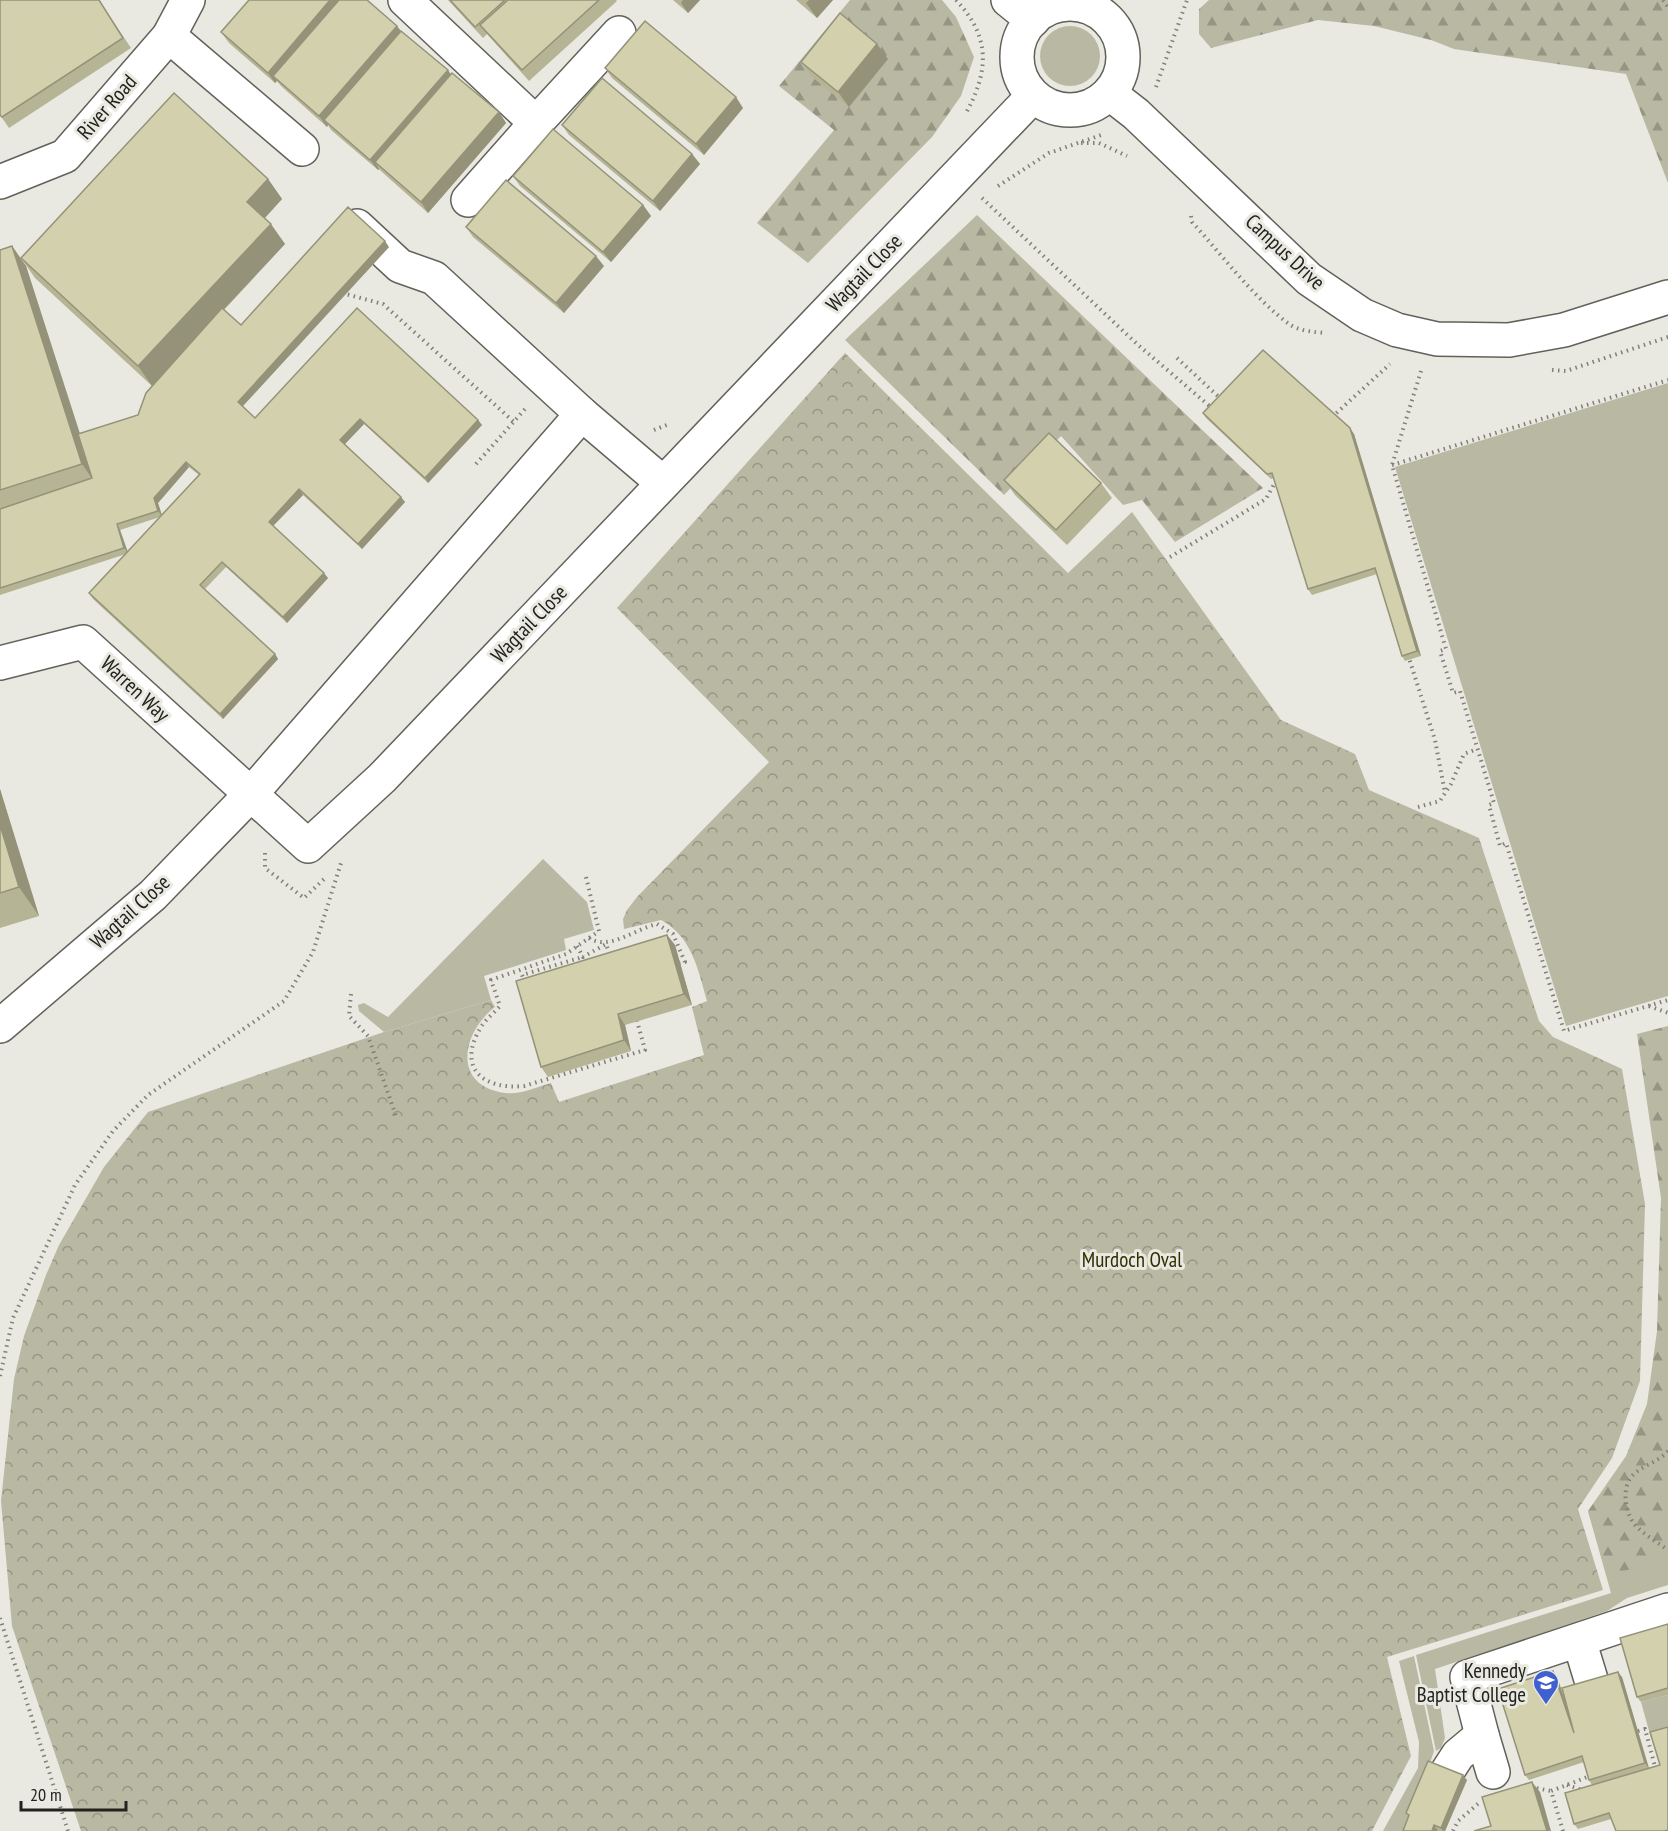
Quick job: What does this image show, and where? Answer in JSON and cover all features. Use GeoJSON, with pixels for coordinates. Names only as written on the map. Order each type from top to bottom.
{"type":"FeatureCollection","features":[{"type":"Feature","properties":{"kind":"street","name":"River Road"},"geometry":{"type":"LineString","coordinates":[[0,182],[66,156],[169,36],[188,0]]}},
{"type":"Feature","properties":{"kind":"street"},"geometry":{"type":"LineString","coordinates":[[405,0],[536,123]]}},
{"type":"Feature","properties":{"kind":"street"},"geometry":{"type":"LineString","coordinates":[[1076,4],[1092,9],[1113,9],[1116,30],[1122,46],[1123,63],[1119,79],[1109,93],[1096,104],[1080,110],[1063,110],[1047,105],[1033,96],[1023,82],[1017,67],[1017,50],[1022,33],[1020,10],[1045,10],[1060,5],[1076,4]]}},
{"type":"Feature","properties":{"kind":"street"},"geometry":{"type":"LineString","coordinates":[[468,200],[619,33]]}},
{"type":"Feature","properties":{"kind":"street"},"geometry":{"type":"LineString","coordinates":[[169,36],[302,149]]}},
{"type":"Feature","properties":{"kind":"street","name":"Campus Drive"},"geometry":{"type":"LineString","coordinates":[[1109,93],[1136,114],[1309,279],[1362,315],[1397,330],[1437,339],[1509,340],[1564,330],[1668,297]]}},
{"type":"Feature","properties":{"kind":"street","name":"Wagtail Close"},"geometry":{"type":"LineString","coordinates":[[0,1026],[153,895],[250,795],[308,846],[382,778],[1033,96]]}},
{"type":"Feature","properties":{"kind":"street"},"geometry":{"type":"LineString","coordinates":[[357,226],[400,266],[434,278],[582,414],[663,483]]}},
{"type":"Feature","properties":{"kind":"street"},"geometry":{"type":"LineString","coordinates":[[250,795],[582,414]]}},
{"type":"Feature","properties":{"kind":"street","name":"Warren Way"},"geometry":{"type":"LineString","coordinates":[[0,663],[83,642],[250,795]]}},
{"type":"Feature","properties":{"kind":"street"},"geometry":{"type":"LineString","coordinates":[[1493,1772],[1467,1677],[1668,1610]]}},
{"type":"Feature","properties":{"kind":"street"},"geometry":{"type":"LineString","coordinates":[[1579,1640],[1593,1686]]}},
{"type":"Feature","properties":{"kind":"street"},"geometry":{"type":"LineString","coordinates":[[1447,1772],[1458,1755],[1482,1735]]}},
{"type":"Feature","properties":{"kind":"path"},"geometry":{"type":"LineString","coordinates":[[956,0],[978,32],[984,57],[981,81],[961,121]]}},
{"type":"Feature","properties":{"kind":"path"},"geometry":{"type":"LineString","coordinates":[[1663,0],[1668,7]]}},
{"type":"Feature","properties":{"kind":"path"},"geometry":{"type":"LineString","coordinates":[[981,197],[1137,344],[1217,413]]}},
{"type":"Feature","properties":{"kind":"path"},"geometry":{"type":"LineString","coordinates":[[333,293],[357,295],[383,304],[514,422]]}},
{"type":"Feature","properties":{"kind":"path"},"geometry":{"type":"LineString","coordinates":[[1324,424],[1399,356]]}},
{"type":"Feature","properties":{"kind":"path"},"geometry":{"type":"LineString","coordinates":[[1177,358],[1226,404]]}},
{"type":"Feature","properties":{"kind":"path"},"geometry":{"type":"LineString","coordinates":[[1422,366],[1392,465],[1446,649],[1440,651],[1453,693],[1460,692],[1494,803],[1489,805],[1500,846],[1506,843],[1564,1031],[1668,1000]]}},
{"type":"Feature","properties":{"kind":"path"},"geometry":{"type":"LineString","coordinates":[[1392,465],[1668,380]]}},
{"type":"Feature","properties":{"kind":"path"},"geometry":{"type":"LineString","coordinates":[[476,464],[549,383]]}},
{"type":"Feature","properties":{"kind":"path"},"geometry":{"type":"LineString","coordinates":[[1323,409],[1332,417]]}},
{"type":"Feature","properties":{"kind":"path"},"geometry":{"type":"LineString","coordinates":[[648,431],[668,425],[676,417]]}},
{"type":"Feature","properties":{"kind":"path"},"geometry":{"type":"LineString","coordinates":[[1170,557],[1266,499],[1282,470]]}},
{"type":"Feature","properties":{"kind":"path"},"geometry":{"type":"LineString","coordinates":[[1406,649],[1435,740],[1445,793]]}},
{"type":"Feature","properties":{"kind":"path"},"geometry":{"type":"LineString","coordinates":[[1418,807],[1440,801],[1464,754],[1477,749]]}},
{"type":"Feature","properties":{"kind":"path"},"geometry":{"type":"LineString","coordinates":[[586,877],[599,932],[566,954],[491,980],[500,1006],[481,1028],[474,1047],[473,1062],[477,1075],[487,1083],[503,1088],[524,1086],[645,1050],[637,1021]]}},
{"type":"Feature","properties":{"kind":"path"},"geometry":{"type":"LineString","coordinates":[[536,978],[524,982],[522,975],[591,954],[606,944],[644,927],[657,924],[673,934],[685,962],[679,963]]}},
{"type":"Feature","properties":{"kind":"path"},"geometry":{"type":"LineString","coordinates":[[589,938],[598,944],[606,944]]}},
{"type":"Feature","properties":{"kind":"path"},"geometry":{"type":"LineString","coordinates":[[606,944],[613,965]]}},
{"type":"Feature","properties":{"kind":"path"},"geometry":{"type":"LineString","coordinates":[[577,946],[583,957]]}},
{"type":"Feature","properties":{"kind":"path"},"geometry":{"type":"LineString","coordinates":[[591,954],[594,961]]}},
{"type":"Feature","properties":{"kind":"path"},"geometry":{"type":"LineString","coordinates":[[558,971],[581,964]]}},
{"type":"Feature","properties":{"kind":"path"},"geometry":{"type":"LineString","coordinates":[[351,994],[350,1016],[368,1036],[396,1116]]}},
{"type":"Feature","properties":{"kind":"path"},"geometry":{"type":"LineString","coordinates":[[0,1376],[13,1318],[75,1185],[113,1131],[148,1095],[284,1001]]}},
{"type":"Feature","properties":{"kind":"path"},"geometry":{"type":"LineString","coordinates":[[1648,1006],[1668,1014]]}},
{"type":"Feature","properties":{"kind":"path"},"geometry":{"type":"LineString","coordinates":[[1668,1451],[1660,1460],[1634,1473],[1626,1486],[1626,1505],[1634,1523],[1668,1550]]}},
{"type":"Feature","properties":{"kind":"path"},"geometry":{"type":"LineString","coordinates":[[0,1618],[68,1831]]}},
{"type":"Feature","properties":{"kind":"path"},"geometry":{"type":"LineString","coordinates":[[1638,1731],[1645,1729],[1657,1769],[1646,1772]]}},
{"type":"Feature","properties":{"kind":"path"},"geometry":{"type":"LineString","coordinates":[[1563,1831],[1551,1791],[1590,1776]]}},
{"type":"Feature","properties":{"kind":"path"},"geometry":{"type":"LineString","coordinates":[[1567,1785],[1585,1791]]}},
{"type":"Feature","properties":{"kind":"green space"},"geometry":{"type":"Polygon","coordinates":[[[850,0],[942,0],[956,17],[974,57],[961,96],[932,137],[808,263],[757,223],[834,130],[779,86],[850,0]]]}},
{"type":"Feature","properties":{"kind":"green space"},"geometry":{"type":"Polygon","coordinates":[[[1209,0],[1668,0],[1668,183],[1626,74],[1454,49],[1431,40],[1374,26],[1318,20],[1211,48],[1199,34],[1199,9],[1209,0]]]}},
{"type":"Feature","properties":{"kind":"green space"},"geometry":{"type":"Polygon","coordinates":[[[1064,26],[1076,26],[1092,34],[1098,44],[1100,56],[1098,68],[1092,78],[1076,86],[1064,86],[1048,78],[1040,62],[1040,50],[1048,34],[1064,26]]]}},
{"type":"Feature","properties":{"kind":"green space"},"geometry":{"type":"Polygon","coordinates":[[[977,215],[1263,488],[1175,542],[1142,500],[1123,505],[1061,436],[1004,495],[845,340],[977,215]]]}},
{"type":"Feature","properties":{"kind":"green space","name":"Murdoch Oval"},"geometry":{"type":"Polygon","coordinates":[[[845,353],[1068,573],[1132,512],[1281,720],[1355,754],[1369,790],[1479,838],[1539,1021],[1553,1037],[1622,1069],[1645,1204],[1640,1381],[1612,1458],[1578,1509],[1603,1590],[1387,1657],[1411,1756],[1372,1831],[81,1831],[12,1626],[1,1501],[14,1379],[24,1336],[59,1245],[104,1167],[148,1112],[384,1032],[491,1000],[495,1007],[483,1018],[475,1030],[467,1057],[470,1070],[476,1080],[488,1088],[505,1093],[522,1092],[551,1083],[559,1102],[704,1055],[692,1007],[707,1001],[697,966],[687,945],[672,927],[661,920],[624,929],[623,919],[637,897],[769,762],[617,608],[845,353]]]}},
{"type":"Feature","properties":{"kind":"green space"},"geometry":{"type":"Polygon","coordinates":[[[1668,383],[1668,996],[1566,1026],[1395,467],[1668,383]]]}},
{"type":"Feature","properties":{"kind":"green space"},"geometry":{"type":"Polygon","coordinates":[[[543,859],[587,902],[594,930],[564,939],[566,950],[484,976],[491,1000],[384,1032],[359,1011],[358,1005],[364,1003],[388,1017],[543,859]]]}},
{"type":"Feature","properties":{"kind":"green space"},"geometry":{"type":"Polygon","coordinates":[[[1668,1026],[1668,1558],[1607,1576],[1588,1511],[1626,1456],[1647,1404],[1657,1331],[1661,1198],[1637,1034],[1668,1026]]]}},
{"type":"Feature","properties":{"kind":"green space"},"geometry":{"type":"Polygon","coordinates":[[[1588,1511],[1668,1534],[1668,1585],[1627,1598],[1607,1611],[1435,1669],[1445,1738],[1441,1748],[1436,1751],[1416,1655],[1611,1593],[1588,1511]]]}},
{"type":"Feature","properties":{"kind":"green space"},"geometry":{"type":"Polygon","coordinates":[[[1414,1656],[1434,1751],[1407,1831],[1383,1831],[1418,1768],[1419,1742],[1399,1661],[1414,1656]]]}},
{"type":"Feature","properties":{"kind":"green space"},"geometry":{"type":"Polygon","coordinates":[[[1668,1695],[1668,1734],[1651,1738],[1641,1702],[1668,1695]]]}},
{"type":"Feature","properties":{"kind":"building"},"geometry":{"type":"Polygon","coordinates":[[[0,0],[99,0],[123,38],[2,117],[0,115],[0,0]]]}},
{"type":"Feature","properties":{"kind":"building"},"geometry":{"type":"Polygon","coordinates":[[[249,0],[330,0],[268,73],[221,32],[249,0]]]}},
{"type":"Feature","properties":{"kind":"building"},"geometry":{"type":"Polygon","coordinates":[[[339,0],[367,0],[397,26],[319,116],[273,76],[339,0]]]}},
{"type":"Feature","properties":{"kind":"building"},"geometry":{"type":"Polygon","coordinates":[[[450,0],[505,0],[475,27],[450,0]]]}},
{"type":"Feature","properties":{"kind":"building"},"geometry":{"type":"Polygon","coordinates":[[[508,0],[599,0],[522,70],[480,25],[508,0]]]}},
{"type":"Feature","properties":{"kind":"building"},"geometry":{"type":"Polygon","coordinates":[[[840,13],[877,44],[838,92],[801,62],[840,13]]]}},
{"type":"Feature","properties":{"kind":"building"},"geometry":{"type":"Polygon","coordinates":[[[645,21],[736,97],[696,144],[605,68],[645,21]]]}},
{"type":"Feature","properties":{"kind":"building"},"geometry":{"type":"Polygon","coordinates":[[[401,31],[448,70],[370,160],[324,120],[401,31]]]}},
{"type":"Feature","properties":{"kind":"building"},"geometry":{"type":"Polygon","coordinates":[[[452,73],[499,112],[421,202],[375,162],[452,73]]]}},
{"type":"Feature","properties":{"kind":"building"},"geometry":{"type":"Polygon","coordinates":[[[602,78],[692,154],[653,201],[562,125],[602,78]]]}},
{"type":"Feature","properties":{"kind":"building"},"geometry":{"type":"Polygon","coordinates":[[[174,93],[268,179],[247,202],[271,224],[138,366],[21,258],[174,93]]]}},
{"type":"Feature","properties":{"kind":"building"},"geometry":{"type":"Polygon","coordinates":[[[553,129],[643,205],[603,252],[513,176],[553,129]]]}},
{"type":"Feature","properties":{"kind":"building"},"geometry":{"type":"Polygon","coordinates":[[[506,180],[596,256],[556,303],[466,227],[506,180]]]}},
{"type":"Feature","properties":{"kind":"building"},"geometry":{"type":"Polygon","coordinates":[[[348,207],[385,241],[238,402],[255,418],[357,308],[478,420],[425,478],[360,419],[340,440],[401,497],[358,544],[299,489],[269,522],[324,573],[283,617],[222,562],[200,585],[275,654],[220,714],[89,593],[200,474],[186,462],[154,498],[158,511],[117,524],[124,548],[0,588],[0,509],[92,478],[78,434],[138,415],[146,393],[222,308],[241,325],[348,207]]]}},
{"type":"Feature","properties":{"kind":"building"},"geometry":{"type":"Polygon","coordinates":[[[12,246],[82,464],[0,490],[0,250],[12,246]]]}},
{"type":"Feature","properties":{"kind":"building"},"geometry":{"type":"Polygon","coordinates":[[[1263,350],[1350,428],[1417,651],[1402,656],[1375,568],[1308,589],[1272,473],[1267,474],[1203,413],[1263,350]]]}},
{"type":"Feature","properties":{"kind":"building"},"geometry":{"type":"Polygon","coordinates":[[[1049,433],[1101,483],[1056,530],[1004,480],[1049,433]]]}},
{"type":"Feature","properties":{"kind":"building"},"geometry":{"type":"Polygon","coordinates":[[[0,825],[19,887],[0,893],[0,825]]]}},
{"type":"Feature","properties":{"kind":"building"},"geometry":{"type":"Polygon","coordinates":[[[667,935],[684,994],[618,1014],[624,1040],[541,1067],[516,981],[667,935]]]}},
{"type":"Feature","properties":{"kind":"building"},"geometry":{"type":"Polygon","coordinates":[[[1668,1624],[1668,1688],[1637,1697],[1620,1638],[1668,1624]]]}},
{"type":"Feature","properties":{"kind":"building"},"geometry":{"type":"Polygon","coordinates":[[[1553,1671],[1574,1733],[1562,1688],[1618,1672],[1645,1763],[1589,1780],[1582,1756],[1525,1775],[1498,1689],[1553,1671]]]}},
{"type":"Feature","properties":{"kind":"building"},"geometry":{"type":"Polygon","coordinates":[[[1668,1727],[1668,1830],[1616,1831],[1609,1813],[1574,1824],[1565,1793],[1660,1765],[1650,1732],[1668,1727]]]}},
{"type":"Feature","properties":{"kind":"building"},"geometry":{"type":"Polygon","coordinates":[[[1428,1761],[1463,1775],[1441,1828],[1434,1825],[1432,1831],[1403,1831],[1409,1815],[1406,1813],[1428,1761]]]}},
{"type":"Feature","properties":{"kind":"building"},"geometry":{"type":"Polygon","coordinates":[[[1532,1782],[1547,1831],[1474,1831],[1491,1826],[1482,1797],[1532,1782]]]}},
{"type":"Feature","properties":{"kind":"place","name":"Kennedy Baptist College"},"geometry":{"type":"Point","coordinates":[1546,1706]}}]}
